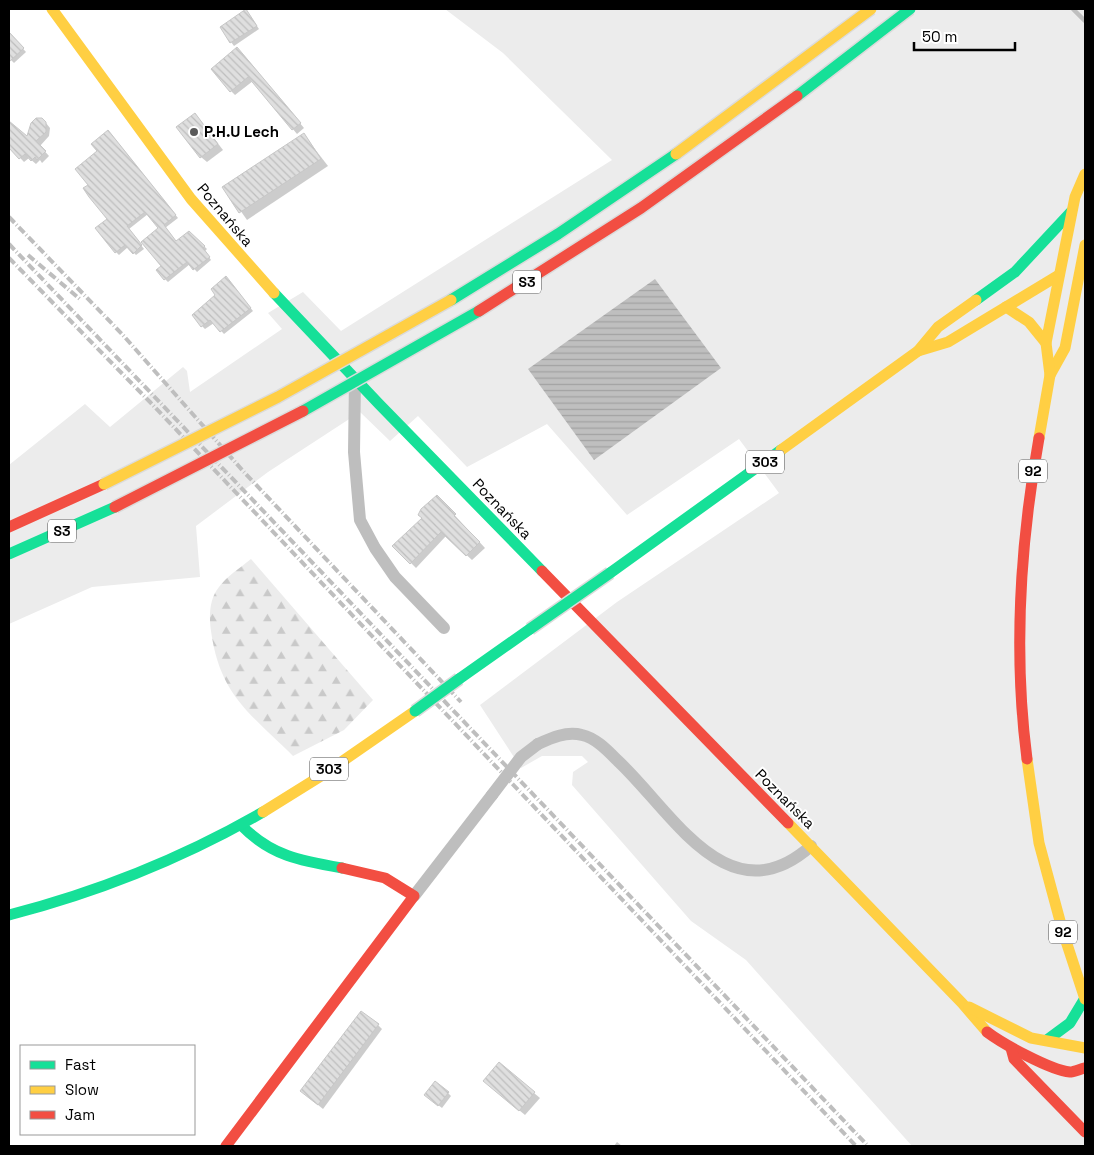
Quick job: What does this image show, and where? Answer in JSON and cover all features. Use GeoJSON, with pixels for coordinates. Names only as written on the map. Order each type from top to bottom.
{"type":"FeatureCollection","features":[{"type":"Feature","properties":{"kind":"main road","name":"Poznańska"},"geometry":{"type":"LineString","coordinates":[[52,9],[195,203],[242,258],[355,379],[962,1003],[984,1030],[1011,1048],[1046,1064],[1070,1072],[1085,1068]]}},
{"type":"Feature","properties":{"kind":"main road","name":"S3"},"geometry":{"type":"LineString","coordinates":[[9,527],[104,484],[310,380],[449,302],[694,142],[871,9]]}},
{"type":"Feature","properties":{"kind":"main road","name":"S3"},"geometry":{"type":"LineString","coordinates":[[9,554],[115,507],[330,397],[539,275],[756,128],[910,9]]}},
{"type":"Feature","properties":{"kind":"main road","name":"92"},"geometry":{"type":"LineString","coordinates":[[1085,174],[1074,197],[1054,272],[1046,343],[1050,376],[1029,494],[1021,568],[1019,631],[1021,689],[1030,785],[1040,843],[1063,932],[1085,998]]}},
{"type":"Feature","properties":{"kind":"main road","name":"303"},"geometry":{"type":"LineString","coordinates":[[241,824],[293,794],[459,680],[918,351],[938,327],[1015,272],[1071,212]]}},
{"type":"Feature","properties":{"kind":"main road","name":"92"},"geometry":{"type":"LineString","coordinates":[[1050,376],[1065,348],[1085,245]]}},
{"type":"Feature","properties":{"kind":"main road","name":"303"},"geometry":{"type":"LineString","coordinates":[[1015,272],[1033,266]]}},
{"type":"Feature","properties":{"kind":"main road","name":"303"},"geometry":{"type":"LineString","coordinates":[[918,351],[948,342],[1006,307],[1054,272]]}},
{"type":"Feature","properties":{"kind":"main road"},"geometry":{"type":"LineString","coordinates":[[1054,272],[1079,279]]}},
{"type":"Feature","properties":{"kind":"main road"},"geometry":{"type":"LineString","coordinates":[[1006,307],[1027,318],[1037,328],[1046,343]]}},
{"type":"Feature","properties":{"kind":"main road"},"geometry":{"type":"LineString","coordinates":[[9,915],[115,882],[241,824],[251,838],[269,850],[299,860],[385,878],[414,896],[226,1146]]}},
{"type":"Feature","properties":{"kind":"main road"},"geometry":{"type":"LineString","coordinates":[[1047,1040],[1064,1032],[1085,998]]}},
{"type":"Feature","properties":{"kind":"main road","name":"Poznańska"},"geometry":{"type":"LineString","coordinates":[[962,1003],[1021,1033],[1085,1048]]}},
{"type":"Feature","properties":{"kind":"main road","name":"Poznańska"},"geometry":{"type":"LineString","coordinates":[[1011,1048],[1014,1059],[1085,1132]]}},
{"type":"Feature","properties":{"kind":"street"},"geometry":{"type":"LineString","coordinates":[[355,379],[354,452],[360,520],[375,548],[395,577],[444,628]]}},
{"type":"Feature","properties":{"kind":"street"},"geometry":{"type":"LineString","coordinates":[[414,896],[521,757],[538,744],[560,735],[581,735],[600,744],[704,852],[735,870],[762,870],[785,863],[810,846]]}},
{"type":"Feature","properties":{"kind":"green space"},"geometry":{"type":"Polygon","coordinates":[[[445,9],[1085,9],[1085,1146],[912,1146],[746,960],[691,921],[572,785],[573,772],[588,762],[582,756],[542,756],[521,768],[480,705],[617,602],[779,493],[739,439],[627,515],[547,424],[467,467],[418,416],[390,441],[360,412],[268,472],[196,526],[200,577],[92,587],[9,624],[9,465],[85,404],[110,427],[183,367],[187,371],[190,392],[282,329],[268,313],[303,292],[341,331],[612,160],[503,53],[445,9]]]}},
{"type":"Feature","properties":{"kind":"green space"},"geometry":{"type":"Polygon","coordinates":[[[251,559],[373,700],[344,730],[293,756],[239,702],[222,672],[215,653],[210,620],[210,608],[213,597],[226,579],[251,559]]]}},
{"type":"Feature","properties":{"kind":"shaded area"},"geometry":{"type":"Polygon","coordinates":[[[655,279],[721,368],[594,460],[528,369],[655,279]]]}},
{"type":"Feature","properties":{"kind":"building"},"geometry":{"type":"Polygon","coordinates":[[[246,9],[257,26],[230,43],[220,27],[246,9]]]}},
{"type":"Feature","properties":{"kind":"building"},"geometry":{"type":"Polygon","coordinates":[[[9,32],[24,48],[9,62],[9,32]]]}},
{"type":"Feature","properties":{"kind":"building"},"geometry":{"type":"Polygon","coordinates":[[[237,47],[301,123],[292,130],[248,77],[230,92],[211,69],[237,47]]]}},
{"type":"Feature","properties":{"kind":"building","name":"P.H.U Lech"},"geometry":{"type":"Polygon","coordinates":[[[195,113],[218,144],[200,158],[176,127],[195,113]]]}},
{"type":"Feature","properties":{"kind":"building"},"geometry":{"type":"Polygon","coordinates":[[[36,118],[42,118],[46,122],[46,132],[36,141],[46,151],[37,160],[35,157],[31,161],[25,154],[19,159],[9,148],[9,121],[27,136],[31,123],[36,118]]]}},
{"type":"Feature","properties":{"kind":"building"},"geometry":{"type":"Polygon","coordinates":[[[108,130],[176,215],[164,225],[176,241],[189,231],[205,246],[203,248],[210,257],[193,270],[187,262],[164,280],[156,270],[161,266],[141,242],[158,228],[145,212],[127,226],[142,245],[133,254],[125,245],[115,253],[95,228],[107,219],[83,188],[88,185],[75,169],[97,151],[91,144],[108,130]]]}},
{"type":"Feature","properties":{"kind":"building"},"geometry":{"type":"Polygon","coordinates":[[[304,133],[321,159],[239,213],[222,187],[304,133]]]}},
{"type":"Feature","properties":{"kind":"building"},"geometry":{"type":"Polygon","coordinates":[[[226,276],[251,308],[220,332],[210,320],[201,327],[192,315],[215,295],[211,289],[226,276]]]}},
{"type":"Feature","properties":{"kind":"building"},"geometry":{"type":"Polygon","coordinates":[[[437,495],[456,514],[454,516],[480,542],[466,556],[441,532],[410,564],[392,546],[422,518],[418,515],[421,509],[437,495]]]}},
{"type":"Feature","properties":{"kind":"building"},"geometry":{"type":"Polygon","coordinates":[[[361,1011],[379,1024],[318,1105],[300,1091],[361,1011]]]}},
{"type":"Feature","properties":{"kind":"building"},"geometry":{"type":"Polygon","coordinates":[[[499,1062],[535,1092],[519,1111],[483,1081],[499,1062]]]}},
{"type":"Feature","properties":{"kind":"building"},"geometry":{"type":"Polygon","coordinates":[[[435,1081],[449,1092],[438,1106],[424,1095],[435,1081]]]}},
{"type":"Feature","properties":{"kind":"waterway"},"geometry":{"type":"LineString","coordinates":[[1073,9],[1085,21]]}},
{"type":"Feature","properties":{"kind":"railway"},"geometry":{"type":"LineString","coordinates":[[9,217],[122,334],[243,471],[461,702]]}},
{"type":"Feature","properties":{"kind":"railway"},"geometry":{"type":"LineString","coordinates":[[9,244],[868,1146]]}},
{"type":"Feature","properties":{"kind":"railway"},"geometry":{"type":"LineString","coordinates":[[28,255],[81,300]]}},
{"type":"Feature","properties":{"kind":"railway"},"geometry":{"type":"LineString","coordinates":[[9,258],[150,402],[856,1146]]}},
{"type":"Feature","properties":{"kind":"traffic: fast"},"geometry":{"type":"LineString","coordinates":[[797,96],[910,9]]}},
{"type":"Feature","properties":{"kind":"traffic: fast"},"geometry":{"type":"LineString","coordinates":[[451,300],[558,234],[676,154]]}},
{"type":"Feature","properties":{"kind":"traffic: fast"},"geometry":{"type":"LineString","coordinates":[[976,300],[1015,272],[1071,212]]}},
{"type":"Feature","properties":{"kind":"traffic: fast"},"geometry":{"type":"LineString","coordinates":[[274,293],[542,571]]}},
{"type":"Feature","properties":{"kind":"traffic: fast"},"geometry":{"type":"LineString","coordinates":[[303,411],[479,311]]}},
{"type":"Feature","properties":{"kind":"traffic: fast"},"geometry":{"type":"LineString","coordinates":[[610,573],[781,450]]}},
{"type":"Feature","properties":{"kind":"traffic: fast"},"geometry":{"type":"LineString","coordinates":[[9,554],[115,507]]}},
{"type":"Feature","properties":{"kind":"traffic: fast"},"geometry":{"type":"LineString","coordinates":[[530,629],[610,573]]}},
{"type":"Feature","properties":{"kind":"traffic: fast"},"geometry":{"type":"LineString","coordinates":[[459,679],[530,629]]}},
{"type":"Feature","properties":{"kind":"traffic: fast"},"geometry":{"type":"LineString","coordinates":[[415,711],[459,679]]}},
{"type":"Feature","properties":{"kind":"traffic: fast"},"geometry":{"type":"LineString","coordinates":[[9,915],[75,896],[139,872],[171,859],[263,812]]}},
{"type":"Feature","properties":{"kind":"traffic: fast"},"geometry":{"type":"LineString","coordinates":[[241,825],[264,844],[275,850],[313,863],[342,868]]}},
{"type":"Feature","properties":{"kind":"traffic: fast"},"geometry":{"type":"LineString","coordinates":[[1047,1040],[1070,1023],[1085,998]]}},
{"type":"Feature","properties":{"kind":"traffic: slow"},"geometry":{"type":"LineString","coordinates":[[52,9],[191,199],[274,293]]}},
{"type":"Feature","properties":{"kind":"traffic: slow"},"geometry":{"type":"LineString","coordinates":[[676,154],[871,9]]}},
{"type":"Feature","properties":{"kind":"traffic: slow"},"geometry":{"type":"LineString","coordinates":[[1039,438],[1050,375],[1046,343],[1075,197],[1085,174]]}},
{"type":"Feature","properties":{"kind":"traffic: slow"},"geometry":{"type":"LineString","coordinates":[[1050,375],[1065,348],[1085,245]]}},
{"type":"Feature","properties":{"kind":"traffic: slow"},"geometry":{"type":"LineString","coordinates":[[918,351],[948,342],[1059,275]]}},
{"type":"Feature","properties":{"kind":"traffic: slow"},"geometry":{"type":"LineString","coordinates":[[104,484],[278,397],[451,300]]}},
{"type":"Feature","properties":{"kind":"traffic: slow"},"geometry":{"type":"LineString","coordinates":[[781,450],[918,351],[938,327],[976,300]]}},
{"type":"Feature","properties":{"kind":"traffic: slow"},"geometry":{"type":"LineString","coordinates":[[1006,307],[1029,322],[1046,343]]}},
{"type":"Feature","properties":{"kind":"traffic: slow"},"geometry":{"type":"LineString","coordinates":[[263,812],[324,774],[415,711]]}},
{"type":"Feature","properties":{"kind":"traffic: slow"},"geometry":{"type":"LineString","coordinates":[[1027,759],[1039,843],[1063,932],[1085,999]]}},
{"type":"Feature","properties":{"kind":"traffic: slow"},"geometry":{"type":"LineString","coordinates":[[788,823],[962,1003],[987,1032]]}},
{"type":"Feature","properties":{"kind":"traffic: slow"},"geometry":{"type":"LineString","coordinates":[[969,1007],[1031,1038],[1085,1048]]}},
{"type":"Feature","properties":{"kind":"traffic: jam"},"geometry":{"type":"LineString","coordinates":[[479,311],[641,208],[797,96]]}},
{"type":"Feature","properties":{"kind":"traffic: jam"},"geometry":{"type":"LineString","coordinates":[[115,507],[303,411]]}},
{"type":"Feature","properties":{"kind":"traffic: jam"},"geometry":{"type":"LineString","coordinates":[[1027,759],[1020,678],[1021,598],[1027,518],[1039,438]]}},
{"type":"Feature","properties":{"kind":"traffic: jam"},"geometry":{"type":"LineString","coordinates":[[9,527],[104,484]]}},
{"type":"Feature","properties":{"kind":"traffic: jam"},"geometry":{"type":"LineString","coordinates":[[542,571],[788,823]]}},
{"type":"Feature","properties":{"kind":"traffic: jam"},"geometry":{"type":"LineString","coordinates":[[226,1146],[414,896],[385,878],[342,868]]}},
{"type":"Feature","properties":{"kind":"traffic: jam"},"geometry":{"type":"LineString","coordinates":[[987,1032],[1051,1067],[1070,1072],[1085,1068]]}},
{"type":"Feature","properties":{"kind":"traffic: jam"},"geometry":{"type":"LineString","coordinates":[[1011,1048],[1014,1059],[1085,1132]]}},
{"type":"Feature","properties":{"kind":"place","name":"P.H.U Lech"},"geometry":{"type":"Point","coordinates":[194,132]}}]}
